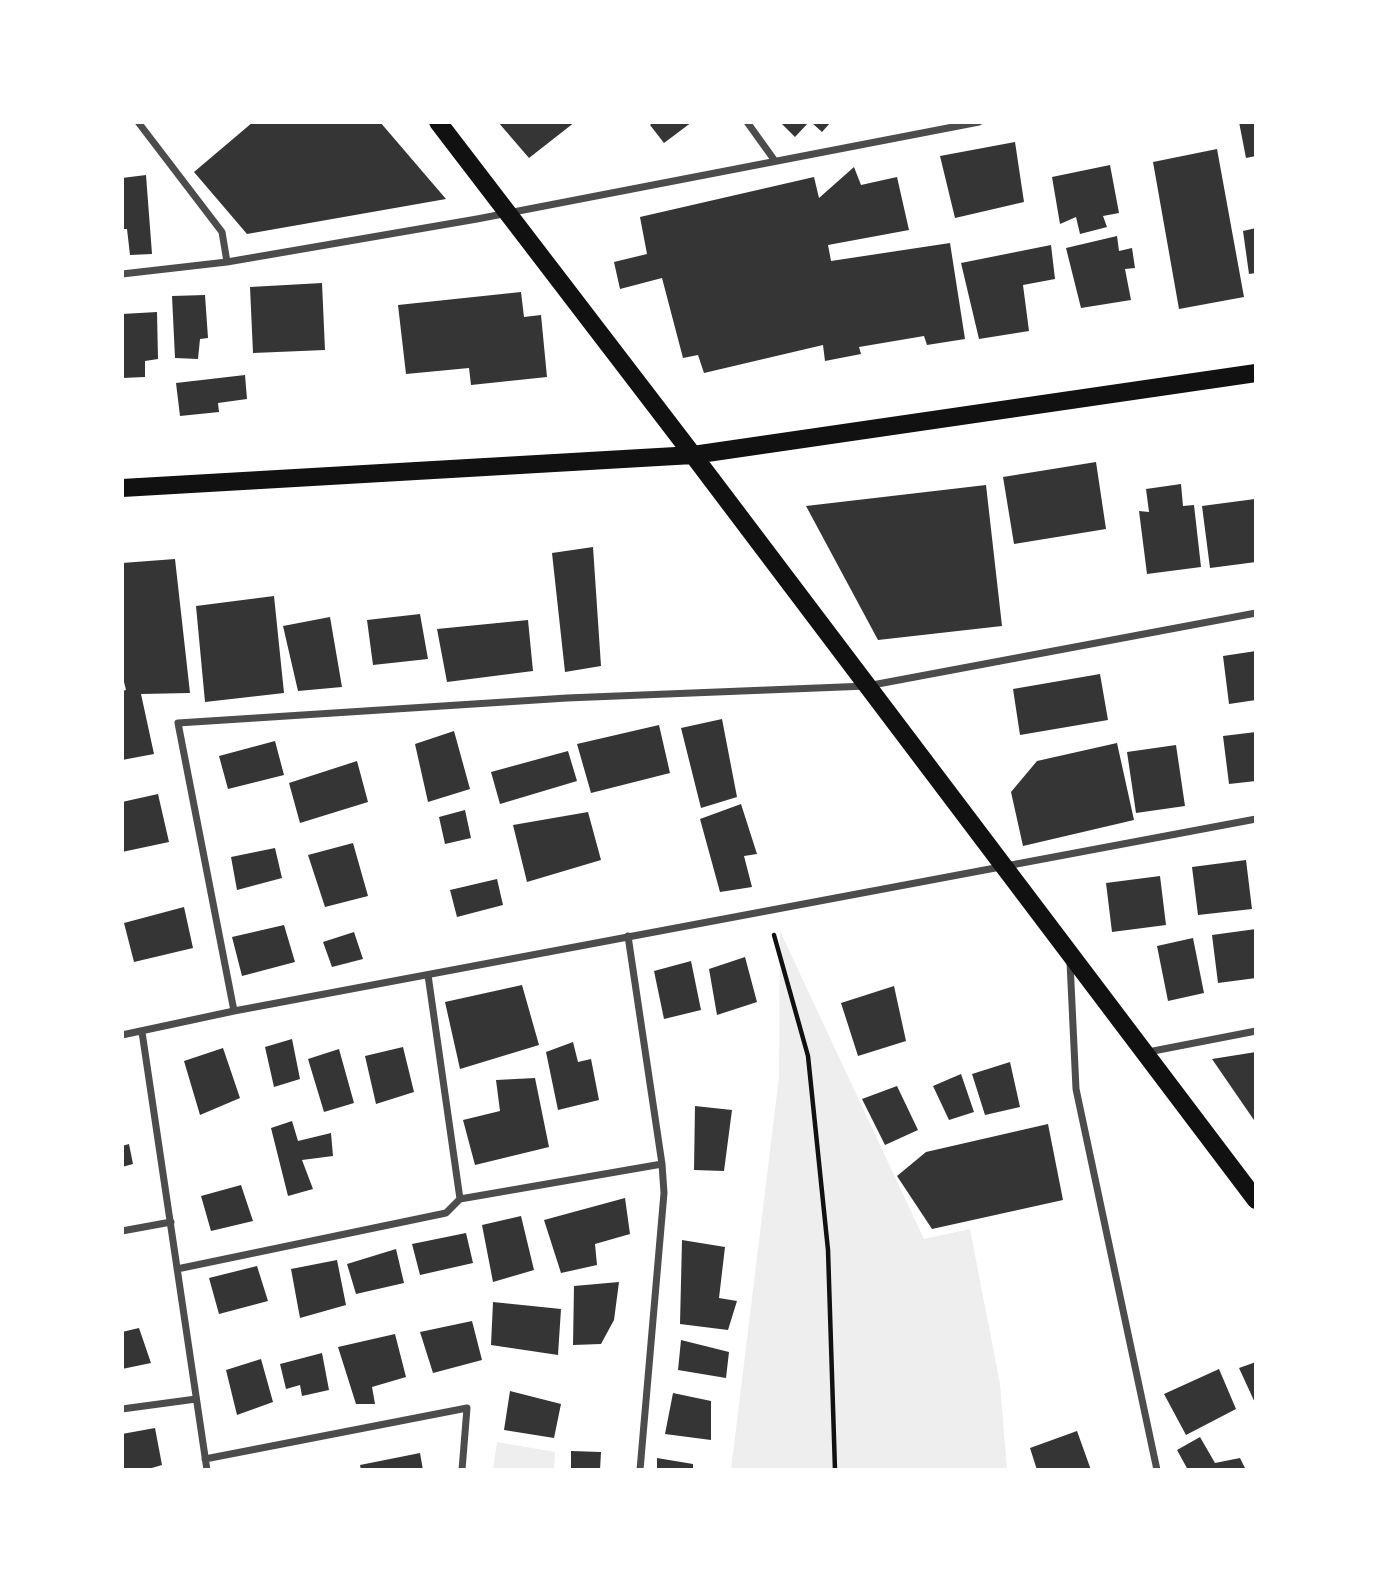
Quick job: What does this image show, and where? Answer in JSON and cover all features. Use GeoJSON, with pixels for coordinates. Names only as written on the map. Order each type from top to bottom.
{"type":"FeatureCollection","features":[{"type":"Feature","properties":{"kind":"main road"},"geometry":{"type":"LineString","coordinates":[[438,122],[1255,1200]]}},
{"type":"Feature","properties":{"kind":"main road"},"geometry":{"type":"LineString","coordinates":[[122,488],[693,456],[1255,373]]}},
{"type":"Feature","properties":{"kind":"street"},"geometry":{"type":"LineString","coordinates":[[138,122],[222,232],[227,261]]}},
{"type":"Feature","properties":{"kind":"street"},"geometry":{"type":"LineString","coordinates":[[747,122],[775,160]]}},
{"type":"Feature","properties":{"kind":"street"},"geometry":{"type":"LineString","coordinates":[[122,274],[227,261],[507,213],[979,122]]}},
{"type":"Feature","properties":{"kind":"street"},"geometry":{"type":"LineString","coordinates":[[234,1011],[178,723],[567,698],[867,686],[1255,613]]}},
{"type":"Feature","properties":{"kind":"street"},"geometry":{"type":"LineString","coordinates":[[122,1035],[628,936],[1255,820]]}},
{"type":"Feature","properties":{"kind":"street"},"geometry":{"type":"LineString","coordinates":[[628,936],[664,1193],[640,1469]]}},
{"type":"Feature","properties":{"kind":"street"},"geometry":{"type":"LineString","coordinates":[[1069,955],[1076,1089],[1157,1469]]}},
{"type":"Feature","properties":{"kind":"street"},"geometry":{"type":"LineString","coordinates":[[428,975],[460,1199]]}},
{"type":"Feature","properties":{"kind":"street"},"geometry":{"type":"LineString","coordinates":[[1144,1053],[1255,1031]]}},
{"type":"Feature","properties":{"kind":"street"},"geometry":{"type":"LineString","coordinates":[[142,1032],[207,1469]]}},
{"type":"Feature","properties":{"kind":"street"},"geometry":{"type":"LineString","coordinates":[[177,1269],[446,1213],[460,1199],[662,1164]]}},
{"type":"Feature","properties":{"kind":"street"},"geometry":{"type":"LineString","coordinates":[[122,1231],[171,1222]]}},
{"type":"Feature","properties":{"kind":"street"},"geometry":{"type":"LineString","coordinates":[[122,1409],[196,1399]]}},
{"type":"Feature","properties":{"kind":"street"},"geometry":{"type":"LineString","coordinates":[[205,1459],[467,1408],[462,1469]]}},
{"type":"Feature","properties":{"kind":"path"},"geometry":{"type":"LineString","coordinates":[[774,935],[808,1056],[828,1250],[835,1469]]}},
{"type":"Feature","properties":{"kind":"shaded area"},"geometry":{"type":"Polygon","coordinates":[[[780,931],[924,1239],[970,1229],[1000,1384],[1007,1469],[731,1470],[779,1077],[780,931]]]}},
{"type":"Feature","properties":{"kind":"shaded area"},"geometry":{"type":"Polygon","coordinates":[[[497,1442],[555,1452],[554,1469],[493,1469],[497,1442]]]}},
{"type":"Feature","properties":{"kind":"building"},"geometry":{"type":"Polygon","coordinates":[[[253,122],[380,122],[446,199],[247,234],[194,172],[253,122]]]}},
{"type":"Feature","properties":{"kind":"building"},"geometry":{"type":"Polygon","coordinates":[[[498,122],[575,122],[529,158],[498,122]]]}},
{"type":"Feature","properties":{"kind":"building"},"geometry":{"type":"Polygon","coordinates":[[[653,122],[692,122],[664,143],[650,125],[653,122]]]}},
{"type":"Feature","properties":{"kind":"building"},"geometry":{"type":"Polygon","coordinates":[[[780,122],[809,122],[795,137],[780,122]]]}},
{"type":"Feature","properties":{"kind":"building"},"geometry":{"type":"Polygon","coordinates":[[[811,122],[831,122],[822,132],[811,122]]]}},
{"type":"Feature","properties":{"kind":"building"},"geometry":{"type":"Polygon","coordinates":[[[1239,122],[1256,122],[1256,156],[1246,158],[1239,122]]]}},
{"type":"Feature","properties":{"kind":"building"},"geometry":{"type":"Polygon","coordinates":[[[1015,142],[1024,202],[955,218],[940,156],[1015,142]]]}},
{"type":"Feature","properties":{"kind":"building"},"geometry":{"type":"Polygon","coordinates":[[[1217,149],[1244,297],[1179,309],[1153,162],[1217,149]]]}},
{"type":"Feature","properties":{"kind":"building"},"geometry":{"type":"Polygon","coordinates":[[[1110,165],[1119,213],[1103,216],[1107,227],[1080,234],[1076,217],[1060,224],[1052,177],[1110,165]]]}},
{"type":"Feature","properties":{"kind":"building"},"geometry":{"type":"Polygon","coordinates":[[[854,167],[861,185],[897,177],[909,230],[828,245],[831,261],[950,243],[965,339],[927,345],[924,336],[859,347],[861,354],[825,361],[823,345],[704,373],[698,355],[683,358],[662,278],[620,289],[614,262],[647,254],[640,217],[814,177],[819,198],[854,167]]]}},
{"type":"Feature","properties":{"kind":"building"},"geometry":{"type":"Polygon","coordinates":[[[146,175],[152,254],[130,255],[127,229],[122,229],[122,178],[146,175]]]}},
{"type":"Feature","properties":{"kind":"building"},"geometry":{"type":"Polygon","coordinates":[[[1256,228],[1256,273],[1249,274],[1243,231],[1256,228]]]}},
{"type":"Feature","properties":{"kind":"building"},"geometry":{"type":"Polygon","coordinates":[[[1117,236],[1119,251],[1132,248],[1135,268],[1125,269],[1131,300],[1081,308],[1066,248],[1117,236]]]}},
{"type":"Feature","properties":{"kind":"building"},"geometry":{"type":"Polygon","coordinates":[[[1051,245],[1055,279],[1023,285],[1029,331],[979,339],[961,263],[1051,245]]]}},
{"type":"Feature","properties":{"kind":"building"},"geometry":{"type":"Polygon","coordinates":[[[322,283],[325,350],[253,353],[250,287],[322,283]]]}},
{"type":"Feature","properties":{"kind":"building"},"geometry":{"type":"Polygon","coordinates":[[[521,292],[524,317],[541,315],[547,377],[471,385],[469,368],[406,374],[398,305],[521,292]]]}},
{"type":"Feature","properties":{"kind":"building"},"geometry":{"type":"Polygon","coordinates":[[[205,295],[208,338],[200,339],[198,359],[175,358],[172,296],[205,295]]]}},
{"type":"Feature","properties":{"kind":"building"},"geometry":{"type":"Polygon","coordinates":[[[157,312],[158,359],[145,361],[145,377],[122,378],[122,314],[157,312]]]}},
{"type":"Feature","properties":{"kind":"building"},"geometry":{"type":"Polygon","coordinates":[[[245,375],[247,399],[218,403],[219,412],[180,416],[176,383],[245,375]]]}},
{"type":"Feature","properties":{"kind":"building"},"geometry":{"type":"Polygon","coordinates":[[[1096,462],[1106,529],[1014,544],[1003,477],[1096,462]]]}},
{"type":"Feature","properties":{"kind":"building"},"geometry":{"type":"Polygon","coordinates":[[[1181,484],[1183,506],[1194,505],[1201,567],[1147,574],[1139,511],[1149,512],[1146,489],[1181,484]]]}},
{"type":"Feature","properties":{"kind":"building"},"geometry":{"type":"Polygon","coordinates":[[[986,485],[1002,626],[878,640],[806,506],[986,485]]]}},
{"type":"Feature","properties":{"kind":"building"},"geometry":{"type":"Polygon","coordinates":[[[1255,499],[1256,562],[1210,568],[1202,506],[1255,499]]]}},
{"type":"Feature","properties":{"kind":"building"},"geometry":{"type":"Polygon","coordinates":[[[593,547],[601,666],[565,672],[552,553],[593,547]]]}},
{"type":"Feature","properties":{"kind":"building"},"geometry":{"type":"Polygon","coordinates":[[[175,559],[190,693],[141,694],[154,754],[122,760],[122,691],[126,690],[122,674],[122,563],[175,559]]]}},
{"type":"Feature","properties":{"kind":"building"},"geometry":{"type":"Polygon","coordinates":[[[274,596],[284,693],[205,702],[196,606],[274,596]]]}},
{"type":"Feature","properties":{"kind":"building"},"geometry":{"type":"Polygon","coordinates":[[[420,614],[428,659],[373,665],[367,620],[420,614]]]}},
{"type":"Feature","properties":{"kind":"building"},"geometry":{"type":"Polygon","coordinates":[[[330,617],[342,687],[298,691],[283,626],[330,617]]]}},
{"type":"Feature","properties":{"kind":"building"},"geometry":{"type":"Polygon","coordinates":[[[528,620],[533,671],[447,682],[437,629],[528,620]]]}},
{"type":"Feature","properties":{"kind":"building"},"geometry":{"type":"Polygon","coordinates":[[[1256,651],[1256,700],[1229,704],[1223,656],[1256,651]]]}},
{"type":"Feature","properties":{"kind":"building"},"geometry":{"type":"Polygon","coordinates":[[[1100,674],[1108,720],[1020,735],[1013,689],[1100,674]]]}},
{"type":"Feature","properties":{"kind":"building"},"geometry":{"type":"Polygon","coordinates":[[[722,719],[737,797],[701,808],[681,728],[722,719]]]}},
{"type":"Feature","properties":{"kind":"building"},"geometry":{"type":"Polygon","coordinates":[[[659,725],[670,773],[591,793],[577,744],[659,725]]]}},
{"type":"Feature","properties":{"kind":"building"},"geometry":{"type":"Polygon","coordinates":[[[454,731],[470,789],[428,802],[415,744],[454,731]]]}},
{"type":"Feature","properties":{"kind":"building"},"geometry":{"type":"Polygon","coordinates":[[[1256,732],[1256,781],[1229,784],[1223,736],[1256,732]]]}},
{"type":"Feature","properties":{"kind":"building"},"geometry":{"type":"Polygon","coordinates":[[[275,741],[284,775],[228,789],[219,756],[275,741]]]}},
{"type":"Feature","properties":{"kind":"building"},"geometry":{"type":"Polygon","coordinates":[[[1117,743],[1134,820],[1023,846],[1011,792],[1037,761],[1117,743]]]}},
{"type":"Feature","properties":{"kind":"building"},"geometry":{"type":"Polygon","coordinates":[[[1176,745],[1185,806],[1136,813],[1127,752],[1176,745]]]}},
{"type":"Feature","properties":{"kind":"building"},"geometry":{"type":"Polygon","coordinates":[[[568,751],[577,781],[500,804],[491,772],[568,751]]]}},
{"type":"Feature","properties":{"kind":"building"},"geometry":{"type":"Polygon","coordinates":[[[357,761],[368,802],[300,823],[289,783],[357,761]]]}},
{"type":"Feature","properties":{"kind":"building"},"geometry":{"type":"Polygon","coordinates":[[[158,794],[169,842],[122,852],[122,802],[158,794]]]}},
{"type":"Feature","properties":{"kind":"building"},"geometry":{"type":"Polygon","coordinates":[[[741,804],[757,854],[744,856],[752,887],[720,892],[700,819],[741,804]]]}},
{"type":"Feature","properties":{"kind":"building"},"geometry":{"type":"Polygon","coordinates":[[[465,810],[471,838],[445,844],[439,817],[465,810]]]}},
{"type":"Feature","properties":{"kind":"building"},"geometry":{"type":"Polygon","coordinates":[[[588,812],[601,860],[527,882],[513,825],[588,812]]]}},
{"type":"Feature","properties":{"kind":"building"},"geometry":{"type":"Polygon","coordinates":[[[353,843],[368,896],[325,907],[308,855],[353,843]]]}},
{"type":"Feature","properties":{"kind":"building"},"geometry":{"type":"Polygon","coordinates":[[[275,848],[282,878],[237,890],[231,857],[275,848]]]}},
{"type":"Feature","properties":{"kind":"building"},"geometry":{"type":"Polygon","coordinates":[[[1246,860],[1252,909],[1198,915],[1192,867],[1246,860]]]}},
{"type":"Feature","properties":{"kind":"building"},"geometry":{"type":"Polygon","coordinates":[[[1160,876],[1166,925],[1112,932],[1106,883],[1160,876]]]}},
{"type":"Feature","properties":{"kind":"building"},"geometry":{"type":"Polygon","coordinates":[[[497,879],[503,905],[457,917],[450,890],[497,879]]]}},
{"type":"Feature","properties":{"kind":"building"},"geometry":{"type":"Polygon","coordinates":[[[184,907],[193,948],[134,962],[124,923],[184,907]]]}},
{"type":"Feature","properties":{"kind":"building"},"geometry":{"type":"Polygon","coordinates":[[[284,925],[295,962],[242,976],[232,937],[284,925]]]}},
{"type":"Feature","properties":{"kind":"building"},"geometry":{"type":"Polygon","coordinates":[[[1256,929],[1256,978],[1218,983],[1212,935],[1256,929]]]}},
{"type":"Feature","properties":{"kind":"building"},"geometry":{"type":"Polygon","coordinates":[[[354,932],[363,959],[332,967],[323,942],[354,932]]]}},
{"type":"Feature","properties":{"kind":"building"},"geometry":{"type":"Polygon","coordinates":[[[1193,938],[1204,993],[1168,1001],[1157,946],[1193,938]]]}},
{"type":"Feature","properties":{"kind":"building"},"geometry":{"type":"Polygon","coordinates":[[[745,957],[757,1002],[717,1015],[709,969],[745,957]]]}},
{"type":"Feature","properties":{"kind":"building"},"geometry":{"type":"Polygon","coordinates":[[[691,961],[701,1010],[664,1019],[654,971],[691,961]]]}},
{"type":"Feature","properties":{"kind":"building"},"geometry":{"type":"Polygon","coordinates":[[[522,985],[539,1045],[460,1069],[445,1002],[522,985]]]}},
{"type":"Feature","properties":{"kind":"building"},"geometry":{"type":"Polygon","coordinates":[[[894,986],[906,1041],[858,1056],[841,1003],[894,986]]]}},
{"type":"Feature","properties":{"kind":"building"},"geometry":{"type":"Polygon","coordinates":[[[292,1039],[300,1079],[274,1087],[265,1047],[292,1039]]]}},
{"type":"Feature","properties":{"kind":"building"},"geometry":{"type":"Polygon","coordinates":[[[573,1042],[578,1062],[591,1059],[599,1100],[558,1110],[546,1052],[573,1042]]]}},
{"type":"Feature","properties":{"kind":"building"},"geometry":{"type":"Polygon","coordinates":[[[403,1047],[414,1092],[376,1104],[365,1056],[403,1047]]]}},
{"type":"Feature","properties":{"kind":"building"},"geometry":{"type":"Polygon","coordinates":[[[223,1048],[240,1098],[200,1115],[184,1061],[223,1048]]]}},
{"type":"Feature","properties":{"kind":"building"},"geometry":{"type":"Polygon","coordinates":[[[339,1049],[354,1103],[324,1112],[308,1059],[339,1049]]]}},
{"type":"Feature","properties":{"kind":"building"},"geometry":{"type":"Polygon","coordinates":[[[1256,1052],[1256,1123],[1212,1059],[1256,1052]]]}},
{"type":"Feature","properties":{"kind":"building"},"geometry":{"type":"Polygon","coordinates":[[[1010,1062],[1020,1107],[985,1115],[972,1074],[1010,1062]]]}},
{"type":"Feature","properties":{"kind":"building"},"geometry":{"type":"Polygon","coordinates":[[[961,1074],[974,1112],[949,1120],[933,1086],[961,1074]]]}},
{"type":"Feature","properties":{"kind":"building"},"geometry":{"type":"Polygon","coordinates":[[[535,1078],[549,1147],[475,1165],[463,1120],[500,1111],[496,1080],[535,1078]]]}},
{"type":"Feature","properties":{"kind":"building"},"geometry":{"type":"Polygon","coordinates":[[[897,1086],[918,1130],[885,1145],[862,1099],[897,1086]]]}},
{"type":"Feature","properties":{"kind":"building"},"geometry":{"type":"Polygon","coordinates":[[[695,1106],[732,1110],[724,1171],[694,1170],[695,1106]]]}},
{"type":"Feature","properties":{"kind":"building"},"geometry":{"type":"Polygon","coordinates":[[[292,1121],[298,1141],[331,1133],[333,1156],[302,1160],[313,1189],[288,1196],[271,1128],[292,1121]]]}},
{"type":"Feature","properties":{"kind":"building"},"geometry":{"type":"Polygon","coordinates":[[[1048,1124],[1063,1200],[932,1229],[897,1176],[926,1152],[1048,1124]]]}},
{"type":"Feature","properties":{"kind":"building"},"geometry":{"type":"Polygon","coordinates":[[[129,1144],[133,1164],[122,1167],[122,1146],[129,1144]]]}},
{"type":"Feature","properties":{"kind":"building"},"geometry":{"type":"Polygon","coordinates":[[[241,1185],[253,1221],[211,1231],[201,1196],[241,1185]]]}},
{"type":"Feature","properties":{"kind":"building"},"geometry":{"type":"Polygon","coordinates":[[[625,1198],[630,1234],[595,1244],[597,1265],[561,1273],[544,1220],[625,1198]]]}},
{"type":"Feature","properties":{"kind":"building"},"geometry":{"type":"Polygon","coordinates":[[[521,1216],[534,1270],[493,1282],[482,1225],[521,1216]]]}},
{"type":"Feature","properties":{"kind":"building"},"geometry":{"type":"Polygon","coordinates":[[[466,1233],[473,1263],[420,1275],[412,1244],[466,1233]]]}},
{"type":"Feature","properties":{"kind":"building"},"geometry":{"type":"Polygon","coordinates":[[[682,1240],[725,1247],[719,1298],[737,1301],[728,1330],[680,1324],[682,1240]]]}},
{"type":"Feature","properties":{"kind":"building"},"geometry":{"type":"Polygon","coordinates":[[[396,1249],[404,1283],[356,1294],[347,1264],[396,1249]]]}},
{"type":"Feature","properties":{"kind":"building"},"geometry":{"type":"Polygon","coordinates":[[[337,1260],[346,1305],[300,1318],[291,1269],[337,1260]]]}},
{"type":"Feature","properties":{"kind":"building"},"geometry":{"type":"Polygon","coordinates":[[[257,1266],[268,1301],[219,1314],[209,1278],[257,1266]]]}},
{"type":"Feature","properties":{"kind":"building"},"geometry":{"type":"Polygon","coordinates":[[[619,1282],[614,1320],[601,1344],[573,1345],[574,1286],[619,1282]]]}},
{"type":"Feature","properties":{"kind":"building"},"geometry":{"type":"Polygon","coordinates":[[[493,1302],[561,1309],[558,1355],[491,1345],[493,1302]]]}},
{"type":"Feature","properties":{"kind":"building"},"geometry":{"type":"Polygon","coordinates":[[[472,1321],[482,1360],[433,1373],[420,1332],[472,1321]]]}},
{"type":"Feature","properties":{"kind":"building"},"geometry":{"type":"Polygon","coordinates":[[[139,1328],[151,1363],[122,1369],[122,1332],[139,1328]]]}},
{"type":"Feature","properties":{"kind":"building"},"geometry":{"type":"Polygon","coordinates":[[[395,1334],[406,1377],[372,1387],[375,1404],[356,1404],[338,1347],[395,1334]]]}},
{"type":"Feature","properties":{"kind":"building"},"geometry":{"type":"Polygon","coordinates":[[[681,1340],[729,1352],[726,1378],[678,1370],[681,1340]]]}},
{"type":"Feature","properties":{"kind":"building"},"geometry":{"type":"Polygon","coordinates":[[[322,1353],[329,1390],[302,1396],[300,1385],[286,1389],[280,1364],[322,1353]]]}},
{"type":"Feature","properties":{"kind":"building"},"geometry":{"type":"Polygon","coordinates":[[[261,1359],[273,1402],[237,1415],[226,1370],[261,1359]]]}},
{"type":"Feature","properties":{"kind":"building"},"geometry":{"type":"Polygon","coordinates":[[[1256,1362],[1256,1405],[1239,1368],[1256,1362]]]}},
{"type":"Feature","properties":{"kind":"building"},"geometry":{"type":"Polygon","coordinates":[[[1219,1369],[1236,1409],[1186,1435],[1164,1394],[1219,1369]]]}},
{"type":"Feature","properties":{"kind":"building"},"geometry":{"type":"Polygon","coordinates":[[[510,1391],[561,1404],[554,1438],[504,1430],[510,1391]]]}},
{"type":"Feature","properties":{"kind":"building"},"geometry":{"type":"Polygon","coordinates":[[[673,1393],[711,1401],[711,1440],[665,1434],[673,1393]]]}},
{"type":"Feature","properties":{"kind":"building"},"geometry":{"type":"Polygon","coordinates":[[[155,1428],[162,1465],[145,1470],[122,1470],[122,1434],[155,1428]]]}},
{"type":"Feature","properties":{"kind":"building"},"geometry":{"type":"Polygon","coordinates":[[[1077,1431],[1091,1470],[1037,1470],[1030,1448],[1077,1431]]]}},
{"type":"Feature","properties":{"kind":"building"},"geometry":{"type":"Polygon","coordinates":[[[1200,1437],[1215,1463],[1240,1458],[1246,1470],[1188,1470],[1177,1450],[1200,1437]]]}},
{"type":"Feature","properties":{"kind":"building"},"geometry":{"type":"Polygon","coordinates":[[[571,1451],[601,1452],[600,1470],[571,1470],[571,1451]]]}},
{"type":"Feature","properties":{"kind":"building"},"geometry":{"type":"Polygon","coordinates":[[[420,1453],[423,1470],[361,1470],[360,1465],[420,1453]]]}},
{"type":"Feature","properties":{"kind":"building"},"geometry":{"type":"Polygon","coordinates":[[[657,1458],[693,1464],[693,1470],[657,1470],[657,1458]]]}}]}
